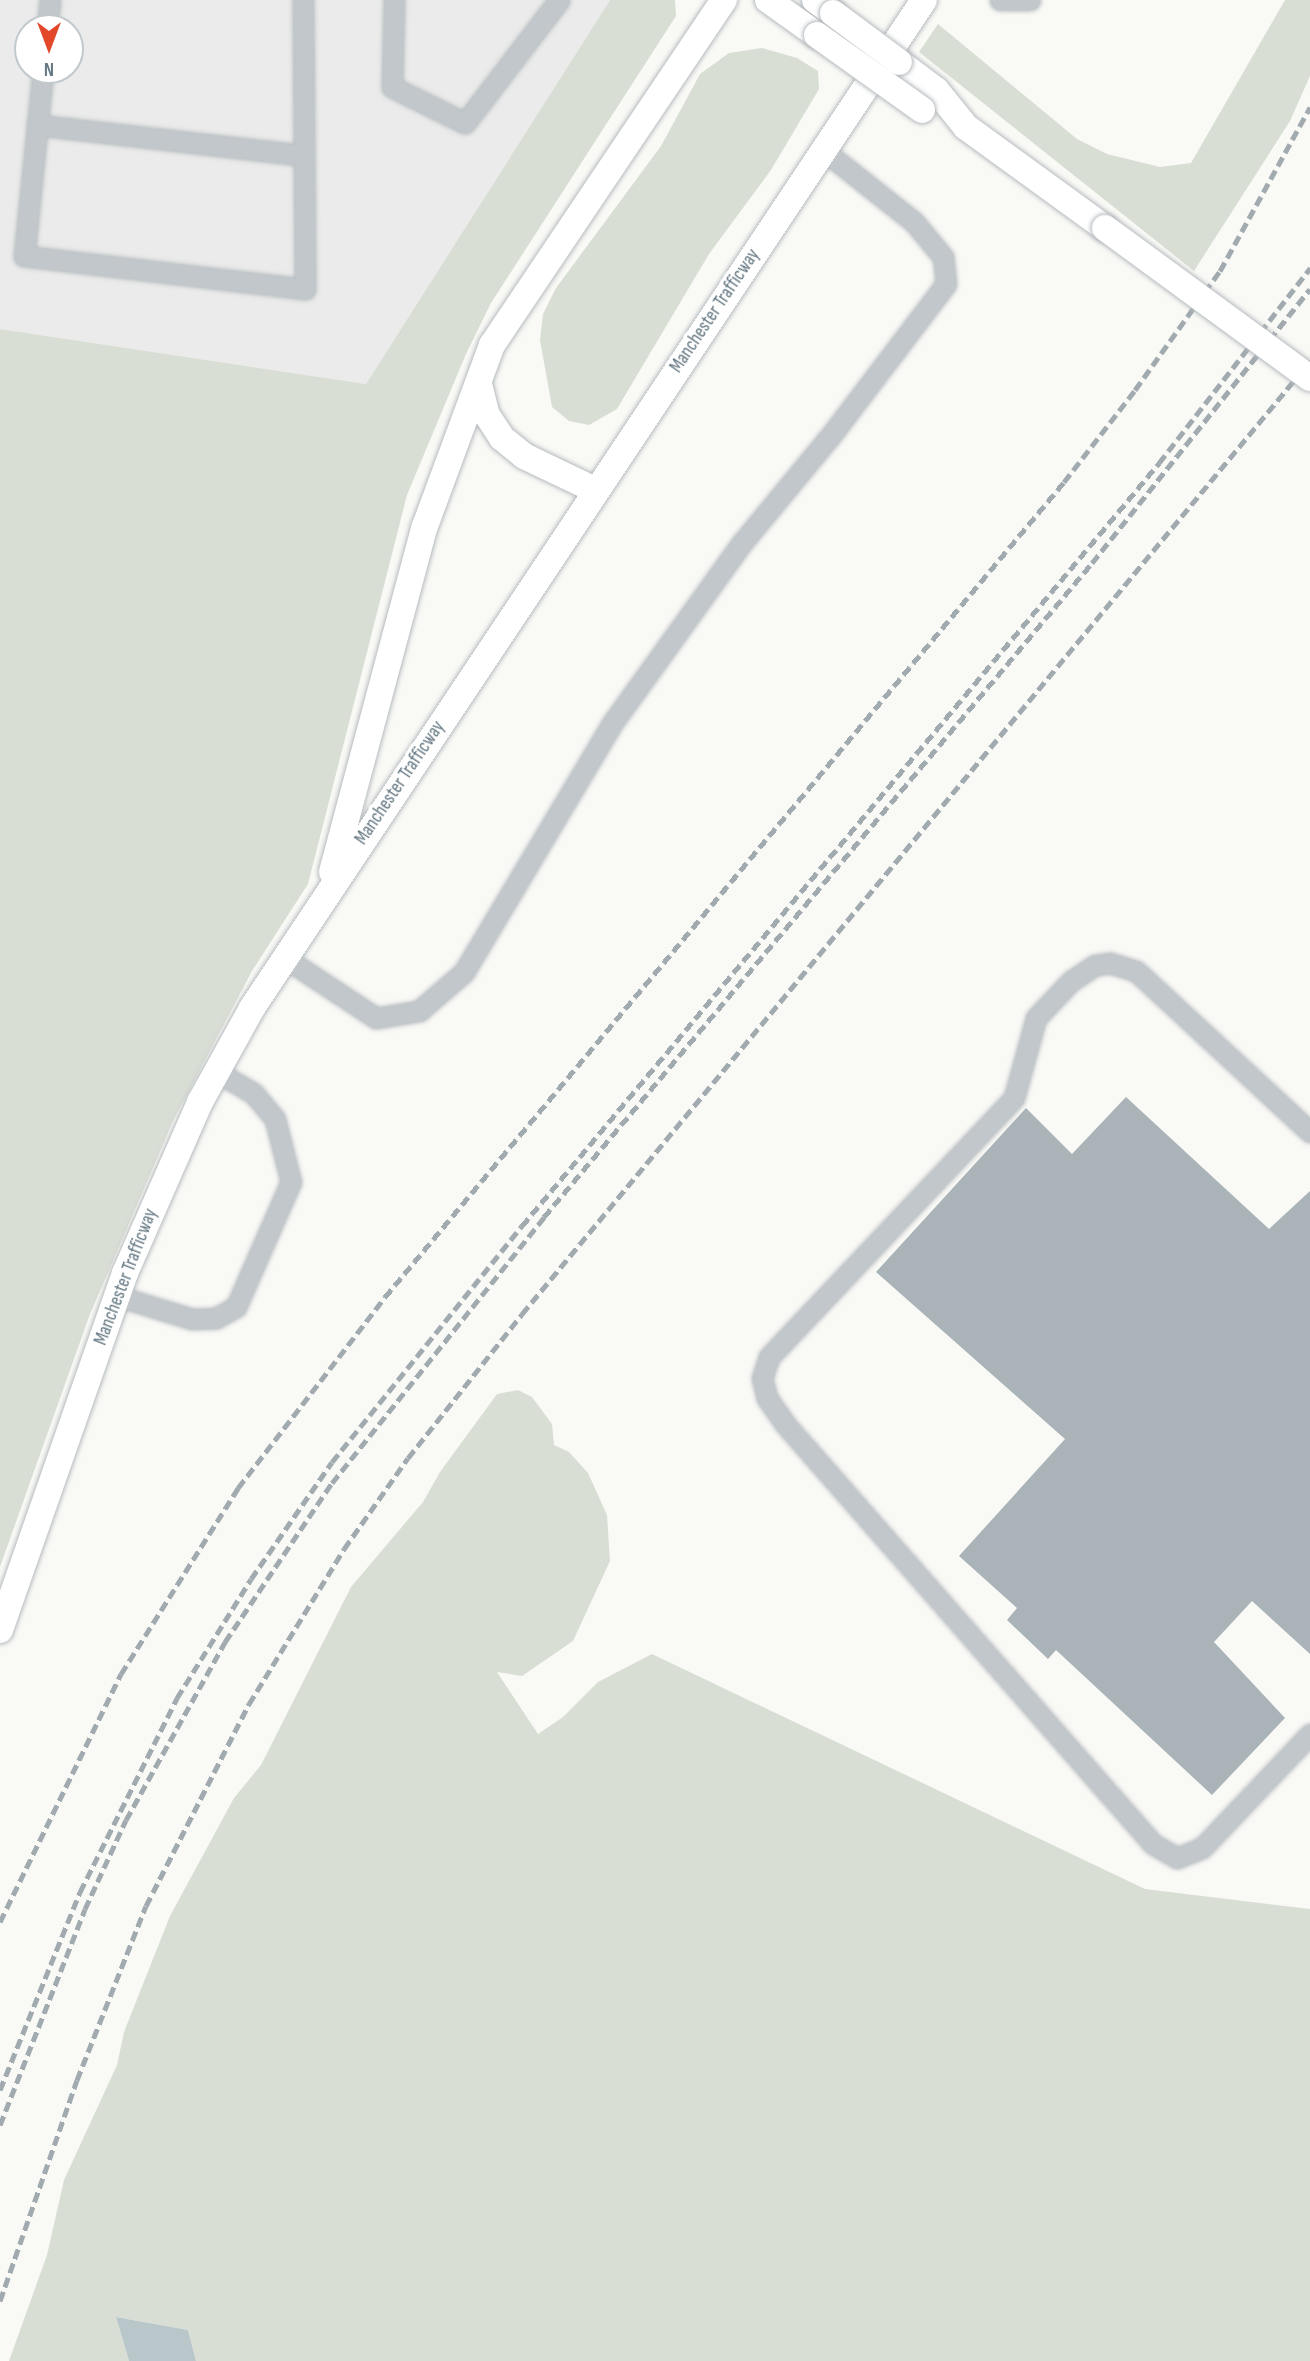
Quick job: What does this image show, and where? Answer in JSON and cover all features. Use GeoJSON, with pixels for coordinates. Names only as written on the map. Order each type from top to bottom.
{"type":"FeatureCollection","features":[{"type":"Feature","properties":{"kind":"main road"},"geometry":{"type":"LineString","coordinates":[[326,894],[425,526],[500,334],[724,0]]}},
{"type":"Feature","properties":{"kind":"main road"},"geometry":{"type":"LineString","coordinates":[[768,0],[817,36],[929,100]]}},
{"type":"Feature","properties":{"kind":"main road","name":"Manchester Trafficway"},"geometry":{"type":"LineString","coordinates":[[0,1630],[117,1296],[165,1175],[217,1072],[326,894],[924,0]]}},
{"type":"Feature","properties":{"kind":"main road"},"geometry":{"type":"LineString","coordinates":[[824,7],[929,100],[1310,378]]}},
{"type":"Feature","properties":{"kind":"main road"},"geometry":{"type":"LineString","coordinates":[[479,384],[486,415],[502,438],[524,456],[595,490]]}},
{"type":"Feature","properties":{"kind":"lane"},"geometry":{"type":"LineString","coordinates":[[41,84],[24,256],[305,289],[303,0]]}},
{"type":"Feature","properties":{"kind":"lane"},"geometry":{"type":"LineString","coordinates":[[394,0],[392,88],[465,123],[559,0]]}},
{"type":"Feature","properties":{"kind":"lane"},"geometry":{"type":"LineString","coordinates":[[1000,0],[1030,0]]}},
{"type":"Feature","properties":{"kind":"lane"},"geometry":{"type":"LineString","coordinates":[[37,125],[302,155]]}},
{"type":"Feature","properties":{"kind":"lane"},"geometry":{"type":"LineString","coordinates":[[285,958],[376,1018],[419,1012],[464,972],[619,715],[742,543],[832,434],[946,284],[943,257],[914,222],[823,150]]}},
{"type":"Feature","properties":{"kind":"lane"},"geometry":{"type":"LineString","coordinates":[[1310,1132],[1136,971],[1111,962],[1096,965],[1071,981],[1036,1018],[1014,1098],[769,1357],[762,1378],[767,1398],[785,1424],[1153,1844],[1177,1858],[1202,1848],[1310,1734]]}},
{"type":"Feature","properties":{"kind":"lane"},"geometry":{"type":"LineString","coordinates":[[117,1296],[192,1319],[216,1318],[236,1307],[291,1182],[275,1119],[253,1093],[217,1072]]}},
{"type":"Feature","properties":{"kind":"shaded area"},"geometry":{"type":"Polygon","coordinates":[[[0,0],[610,0],[366,384],[0,329],[0,0]]]}},
{"type":"Feature","properties":{"kind":"shaded area"},"geometry":{"type":"Polygon","coordinates":[[[610,0],[675,0],[676,16],[491,303],[466,354],[407,495],[308,884],[252,971],[174,1119],[90,1314],[0,1567],[0,329],[366,384],[610,0]]]}},
{"type":"Feature","properties":{"kind":"shaded area"},"geometry":{"type":"Polygon","coordinates":[[[1285,0],[1310,0],[1310,76],[1290,121],[1194,271],[919,52],[938,24],[1077,139],[1107,154],[1160,167],[1191,163],[1285,0]]]}},
{"type":"Feature","properties":{"kind":"shaded area"},"geometry":{"type":"Polygon","coordinates":[[[762,48],[797,58],[818,71],[819,89],[771,170],[709,254],[617,409],[589,425],[569,421],[552,407],[540,340],[543,314],[556,288],[661,146],[700,74],[729,53],[762,48]]]}},
{"type":"Feature","properties":{"kind":"shaded area"},"geometry":{"type":"Polygon","coordinates":[[[518,1390],[532,1397],[552,1424],[554,1445],[569,1452],[588,1473],[607,1515],[610,1561],[573,1641],[522,1676],[497,1672],[538,1734],[563,1717],[598,1682],[652,1654],[1145,1889],[1310,1909],[1310,2361],[196,2361],[188,2330],[116,2317],[129,2361],[9,2361],[47,2255],[64,2180],[117,2065],[124,2032],[170,1916],[234,1798],[261,1765],[351,1587],[423,1502],[440,1472],[497,1394],[518,1390]]]}},
{"type":"Feature","properties":{"kind":"shaded area"},"geometry":{"type":"Polygon","coordinates":[[[116,2317],[188,2330],[196,2361],[129,2361],[116,2317]]]}},
{"type":"Feature","properties":{"kind":"building"},"geometry":{"type":"Polygon","coordinates":[[[1126,1097],[1269,1229],[1310,1191],[1310,1654],[1252,1601],[1214,1642],[1285,1718],[1212,1795],[1056,1650],[1048,1659],[1007,1620],[1017,1608],[959,1556],[1065,1439],[876,1272],[1026,1108],[1072,1154],[1126,1097]]]}},
{"type":"Feature","properties":{"kind":"railway"},"geometry":{"type":"LineString","coordinates":[[0,1922],[121,1674],[238,1488],[385,1297],[1064,482],[1135,390],[1220,271],[1310,107]]}},
{"type":"Feature","properties":{"kind":"railway"},"geometry":{"type":"LineString","coordinates":[[0,2090],[80,1892],[177,1698],[251,1579],[332,1462],[522,1226],[1159,463],[1310,268]]}},
{"type":"Feature","properties":{"kind":"railway"},"geometry":{"type":"LineString","coordinates":[[0,2125],[85,1909],[126,1820],[225,1642],[332,1483],[544,1217],[1092,563],[1310,289]]}},
{"type":"Feature","properties":{"kind":"railway"},"geometry":{"type":"LineString","coordinates":[[0,2301],[77,2080],[146,1906],[249,1704],[344,1549],[408,1458],[522,1314],[1310,361]]}}]}
